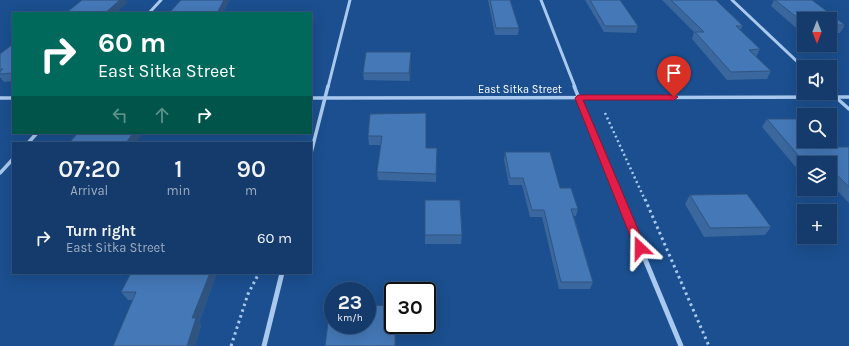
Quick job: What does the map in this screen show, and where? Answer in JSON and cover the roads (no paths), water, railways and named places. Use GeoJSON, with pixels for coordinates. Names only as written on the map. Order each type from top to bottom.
{"type":"FeatureCollection","features":[{"type":"Feature","properties":{"kind":"street"},"geometry":{"type":"LineString","coordinates":[[150,12],[161,0]]}},
{"type":"Feature","properties":{"kind":"street"},"geometry":{"type":"LineString","coordinates":[[312,149],[350,0]]}},
{"type":"Feature","properties":{"kind":"street"},"geometry":{"type":"LineString","coordinates":[[541,0],[578,98],[680,346]]}},
{"type":"Feature","properties":{"kind":"street"},"geometry":{"type":"LineString","coordinates":[[732,0],[797,61]]}},
{"type":"Feature","properties":{"kind":"street","name":"East Sitka Street"},"geometry":{"type":"LineString","coordinates":[[312,98],[797,96]]}},
{"type":"Feature","properties":{"kind":"street","name":"East Sitka Street"},"geometry":{"type":"LineString","coordinates":[[837,96],[849,96]]}},
{"type":"Feature","properties":{"kind":"street"},"geometry":{"type":"LineString","coordinates":[[0,98],[12,98]]}},
{"type":"Feature","properties":{"kind":"street"},"geometry":{"type":"LineString","coordinates":[[837,98],[849,109]]}},
{"type":"Feature","properties":{"kind":"street"},"geometry":{"type":"LineString","coordinates":[[29,142],[36,134]]}},
{"type":"Feature","properties":{"kind":"street"},"geometry":{"type":"LineString","coordinates":[[0,173],[12,160]]}},
{"type":"Feature","properties":{"kind":"street"},"geometry":{"type":"LineString","coordinates":[[264,346],[282,274]]}}]}
